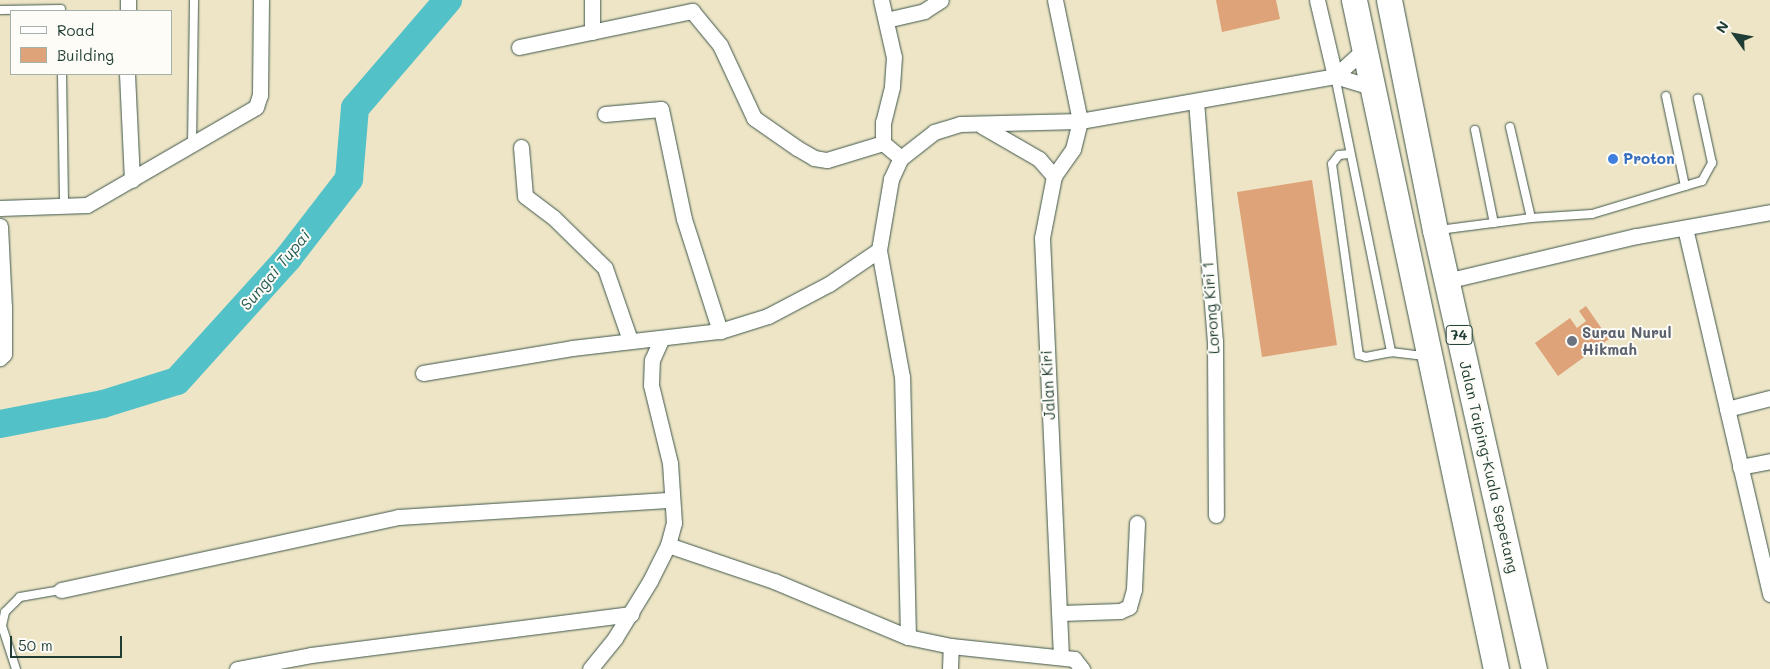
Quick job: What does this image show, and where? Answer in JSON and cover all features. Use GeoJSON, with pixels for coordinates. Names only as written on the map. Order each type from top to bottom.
{"type":"FeatureCollection","features":[{"type":"Feature","properties":{"kind":"main road","name":"74"},"geometry":{"type":"LineString","coordinates":[[1354,0],[1496,669]]}},
{"type":"Feature","properties":{"kind":"main road","name":"Jalan Taiping-Kuala Sepetang"},"geometry":{"type":"LineString","coordinates":[[1388,0],[1446,281],[1534,669]]}},
{"type":"Feature","properties":{"kind":"street"},"geometry":{"type":"LineString","coordinates":[[0,208],[87,205],[192,146],[256,107],[260,95],[261,0]]}},
{"type":"Feature","properties":{"kind":"street"},"geometry":{"type":"LineString","coordinates":[[592,0],[592,32]]}},
{"type":"Feature","properties":{"kind":"street"},"geometry":{"type":"LineString","coordinates":[[882,0],[894,57],[892,87],[883,122],[884,143],[901,158]]}},
{"type":"Feature","properties":{"kind":"street"},"geometry":{"type":"LineString","coordinates":[[886,20],[924,11],[941,0]]}},
{"type":"Feature","properties":{"kind":"street"},"geometry":{"type":"LineString","coordinates":[[1055,0],[1080,121]]}},
{"type":"Feature","properties":{"kind":"street"},"geometry":{"type":"LineString","coordinates":[[1316,0],[1335,76]]}},
{"type":"Feature","properties":{"kind":"street"},"geometry":{"type":"LineString","coordinates":[[519,47],[592,32],[697,6],[720,45],[754,118],[814,158],[828,160],[884,143]]}},
{"type":"Feature","properties":{"kind":"street"},"geometry":{"type":"LineString","coordinates":[[1335,76],[1364,50]]}},
{"type":"Feature","properties":{"kind":"street"},"geometry":{"type":"LineString","coordinates":[[127,75],[132,180]]}},
{"type":"Feature","properties":{"kind":"street"},"geometry":{"type":"LineString","coordinates":[[908,637],[902,377],[879,250],[891,179],[901,158],[934,132],[960,124],[981,125],[1080,121],[1335,76],[1372,87]]}},
{"type":"Feature","properties":{"kind":"street","name":"Lorong Kiri 1"},"geometry":{"type":"LineString","coordinates":[[1196,101],[1215,341],[1216,515]]}},
{"type":"Feature","properties":{"kind":"street"},"geometry":{"type":"LineString","coordinates":[[605,114],[661,109],[684,219],[720,331]]}},
{"type":"Feature","properties":{"kind":"street","name":"Jalan Kiri"},"geometry":{"type":"LineString","coordinates":[[1061,657],[1061,613],[1042,279],[1042,238],[1054,176],[1073,149],[1080,121]]}},
{"type":"Feature","properties":{"kind":"street"},"geometry":{"type":"LineString","coordinates":[[981,125],[1039,159],[1054,176]]}},
{"type":"Feature","properties":{"kind":"street"},"geometry":{"type":"LineString","coordinates":[[521,148],[525,196],[554,218],[604,268],[630,340]]}},
{"type":"Feature","properties":{"kind":"street"},"geometry":{"type":"LineString","coordinates":[[1446,281],[1685,228],[1770,212]]}},
{"type":"Feature","properties":{"kind":"street"},"geometry":{"type":"LineString","coordinates":[[0,226],[4,354],[0,358]]}},
{"type":"Feature","properties":{"kind":"street"},"geometry":{"type":"LineString","coordinates":[[1685,228],[1770,594]]}},
{"type":"Feature","properties":{"kind":"street"},"geometry":{"type":"LineString","coordinates":[[423,373],[630,340],[661,340],[720,331],[768,316],[829,284],[879,250]]}},
{"type":"Feature","properties":{"kind":"street"},"geometry":{"type":"LineString","coordinates":[[590,669],[631,614],[668,545],[674,523],[670,463],[651,385],[652,360],[661,340]]}},
{"type":"Feature","properties":{"kind":"street"},"geometry":{"type":"LineString","coordinates":[[1727,409],[1770,398]]}},
{"type":"Feature","properties":{"kind":"street"},"geometry":{"type":"LineString","coordinates":[[1740,467],[1770,460]]}},
{"type":"Feature","properties":{"kind":"street"},"geometry":{"type":"LineString","coordinates":[[61,590],[398,517],[671,500]]}},
{"type":"Feature","properties":{"kind":"street"},"geometry":{"type":"LineString","coordinates":[[1061,613],[1120,611],[1129,607],[1134,589],[1136,523]]}},
{"type":"Feature","properties":{"kind":"street"},"geometry":{"type":"LineString","coordinates":[[668,545],[774,580],[908,637],[951,646],[1074,659],[1082,669]]}},
{"type":"Feature","properties":{"kind":"street"},"geometry":{"type":"LineString","coordinates":[[237,669],[311,655],[631,614]]}},
{"type":"Feature","properties":{"kind":"street"},"geometry":{"type":"LineString","coordinates":[[950,669],[951,646]]}},
{"type":"Feature","properties":{"kind":"lane"},"geometry":{"type":"LineString","coordinates":[[0,10],[61,10],[61,0]]}},
{"type":"Feature","properties":{"kind":"lane"},"geometry":{"type":"LineString","coordinates":[[192,146],[194,0]]}},
{"type":"Feature","properties":{"kind":"lane"},"geometry":{"type":"LineString","coordinates":[[62,75],[64,207]]}},
{"type":"Feature","properties":{"kind":"lane"},"geometry":{"type":"LineString","coordinates":[[1335,76],[1349,154],[1391,352]]}},
{"type":"Feature","properties":{"kind":"lane"},"geometry":{"type":"LineString","coordinates":[[1666,96],[1685,186]]}},
{"type":"Feature","properties":{"kind":"lane"},"geometry":{"type":"LineString","coordinates":[[1435,230],[1532,218],[1592,214],[1702,181],[1712,163],[1698,98]]}},
{"type":"Feature","properties":{"kind":"lane"},"geometry":{"type":"LineString","coordinates":[[1510,127],[1532,218]]}},
{"type":"Feature","properties":{"kind":"lane"},"geometry":{"type":"LineString","coordinates":[[1475,130],[1494,223]]}},
{"type":"Feature","properties":{"kind":"lane"},"geometry":{"type":"LineString","coordinates":[[1349,154],[1338,155],[1332,164],[1359,355],[1366,358],[1391,352],[1430,357]]}},
{"type":"Feature","properties":{"kind":"lane"},"geometry":{"type":"LineString","coordinates":[[16,669],[2,626],[5,612],[20,597],[61,590]]}},
{"type":"Feature","properties":{"kind":"building"},"geometry":{"type":"Polygon","coordinates":[[[1216,0],[1276,0],[1280,19],[1222,32],[1216,0]]]}},
{"type":"Feature","properties":{"kind":"building"},"geometry":{"type":"Polygon","coordinates":[[[1312,180],[1337,345],[1262,357],[1237,192],[1312,180]]]}},
{"type":"Feature","properties":{"kind":"building","name":"Surau Nurul Hikmah"},"geometry":{"type":"Polygon","coordinates":[[[1586,306],[1609,339],[1558,376],[1535,343],[1570,318],[1577,328],[1586,321],[1579,311],[1586,306]]]}},
{"type":"Feature","properties":{"kind":"waterway","name":"Sungai Tupai"},"geometry":{"type":"LineString","coordinates":[[0,424],[103,404],[177,381],[288,258],[349,179],[355,108],[448,0]]}},
{"type":"Feature","properties":{"kind":"place","name":"Proton"},"geometry":{"type":"Point","coordinates":[1613,159]}},
{"type":"Feature","properties":{"kind":"place","name":"Surau Nurul Hikmah"},"geometry":{"type":"Point","coordinates":[1572,341]}}]}
